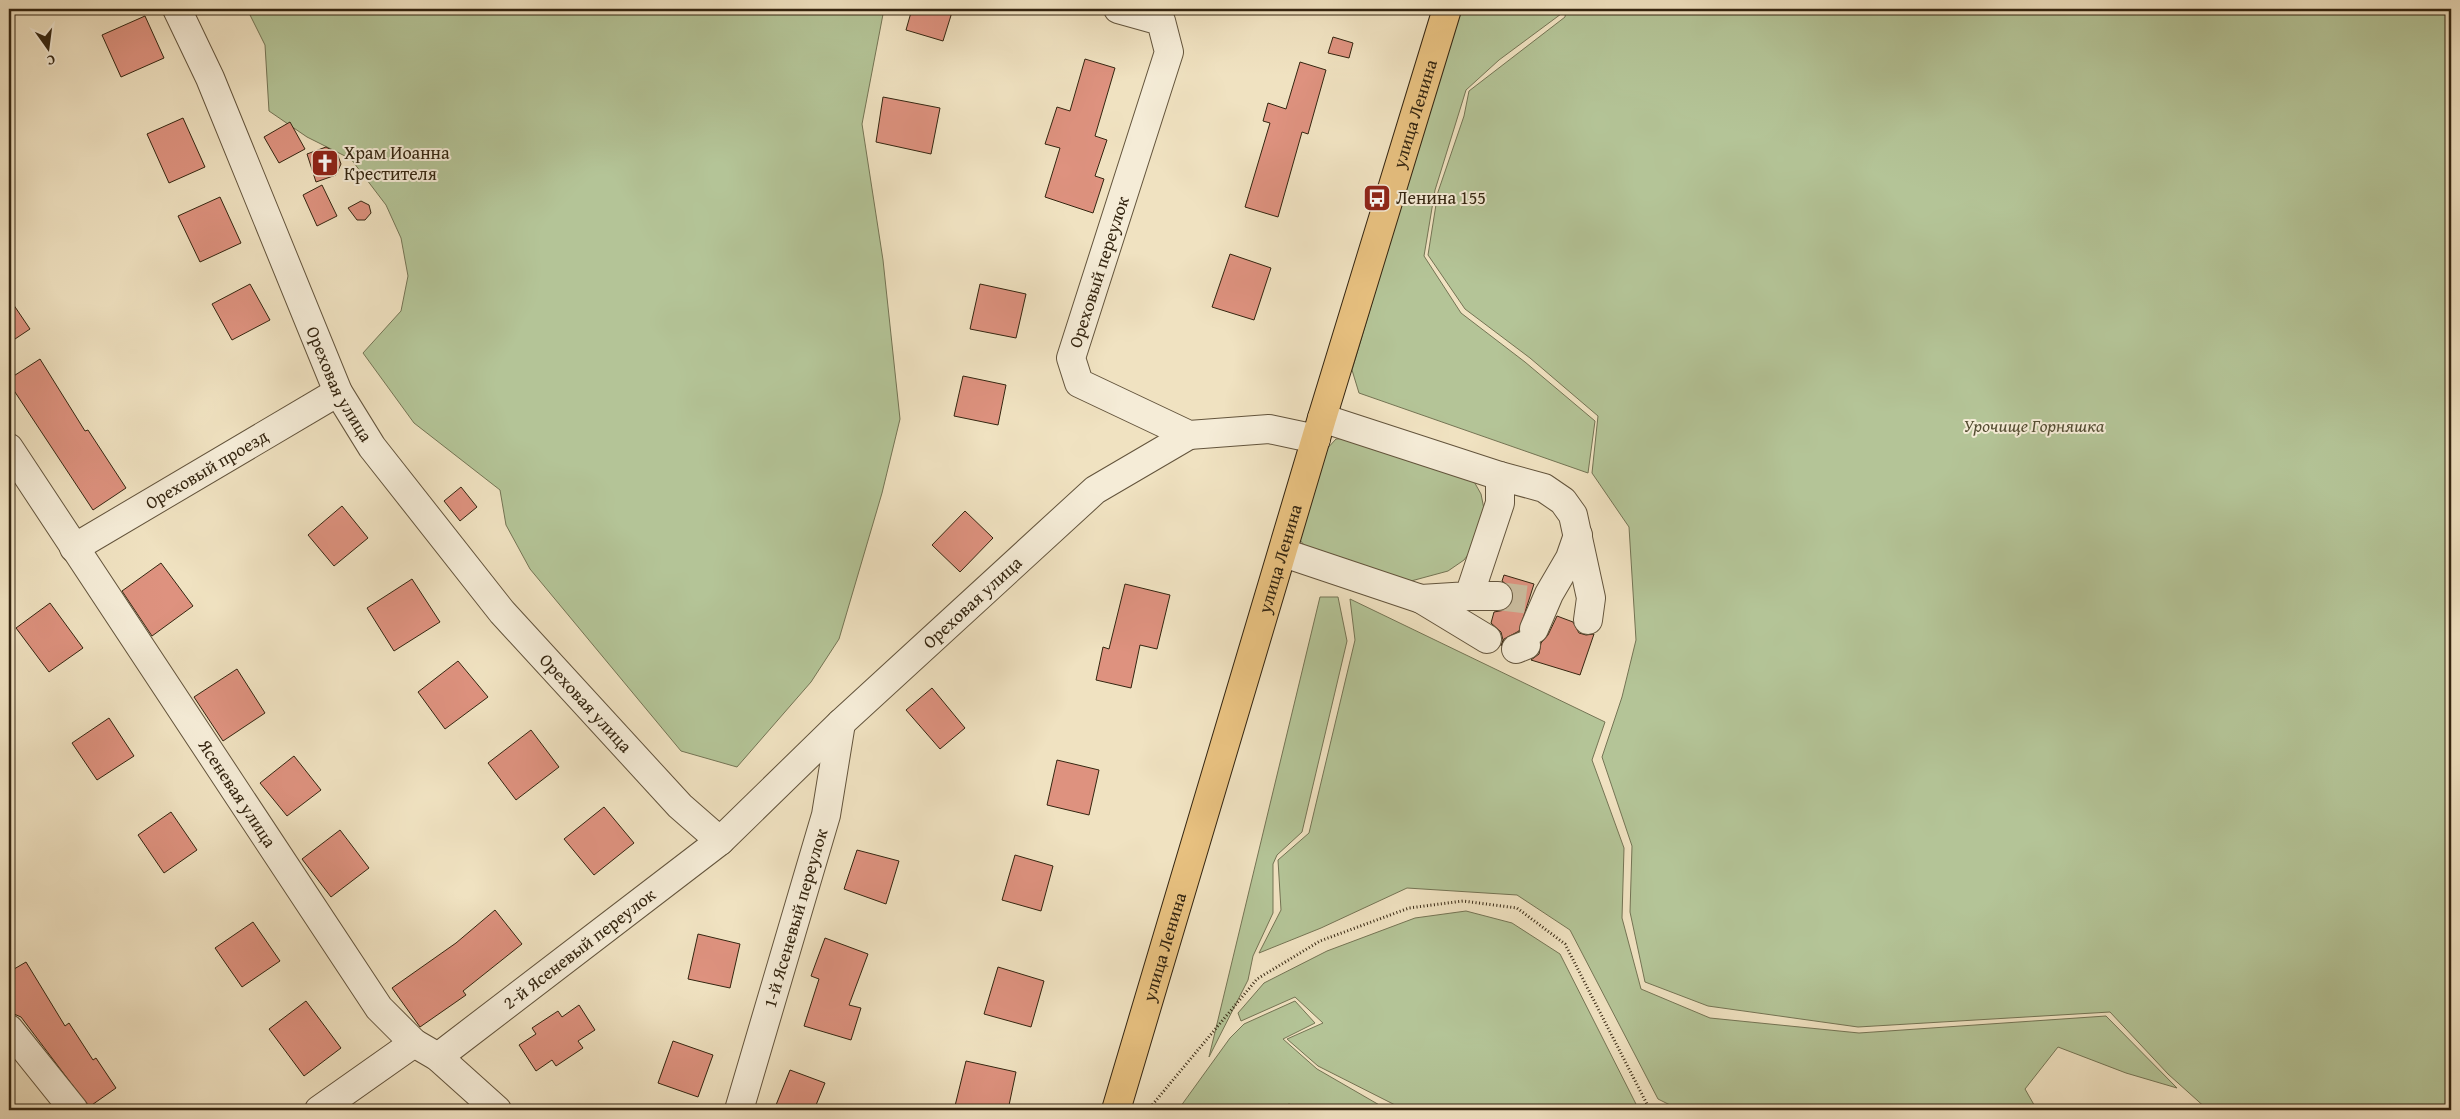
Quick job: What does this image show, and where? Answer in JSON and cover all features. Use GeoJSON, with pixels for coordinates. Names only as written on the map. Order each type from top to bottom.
{"type":"FeatureCollection","features":[{"type":"Feature","properties":{"kind":"main road","name":"улица Ленина"},"geometry":{"type":"LineString","coordinates":[[1116,1110],[1284,553],[1319,429],[1448,9]]}},
{"type":"Feature","properties":{"kind":"street","name":"Ореховая улица"},"geometry":{"type":"LineString","coordinates":[[176,9],[210,78],[338,392],[372,447],[502,612],[680,806],[720,841],[841,722],[1095,490],[1189,435]]}},
{"type":"Feature","properties":{"kind":"street","name":"Ореховый переулок"},"geometry":{"type":"LineString","coordinates":[[1118,9],[1161,21],[1168,52],[1071,358],[1079,383],[1189,435],[1268,429],[1319,429],[1544,488],[1563,502],[1573,515],[1591,598],[1588,620]]}},
{"type":"Feature","properties":{"kind":"street","name":"Ореховый проезд"},"geometry":{"type":"LineString","coordinates":[[74,548],[338,392]]}},
{"type":"Feature","properties":{"kind":"street","name":"Ясеневая улица"},"geometry":{"type":"LineString","coordinates":[[9,448],[379,1008],[414,1043],[438,1057],[497,1110]]}},
{"type":"Feature","properties":{"kind":"street"},"geometry":{"type":"LineString","coordinates":[[1469,596],[1500,502],[1500,476]]}},
{"type":"Feature","properties":{"kind":"street"},"geometry":{"type":"LineString","coordinates":[[1525,641],[1539,597],[1570,558],[1578,535]]}},
{"type":"Feature","properties":{"kind":"street"},"geometry":{"type":"LineString","coordinates":[[1284,553],[1421,598],[1487,639]]}},
{"type":"Feature","properties":{"kind":"street"},"geometry":{"type":"LineString","coordinates":[[1421,598],[1498,596]]}},
{"type":"Feature","properties":{"kind":"street","name":"1-й Ясеневый переулок"},"geometry":{"type":"LineString","coordinates":[[739,1110],[826,815],[841,722]]}},
{"type":"Feature","properties":{"kind":"street","name":"2-й Ясеневый переулок"},"geometry":{"type":"LineString","coordinates":[[438,1057],[720,841]]}},
{"type":"Feature","properties":{"kind":"street"},"geometry":{"type":"LineString","coordinates":[[9,1029],[74,1110]]}},
{"type":"Feature","properties":{"kind":"street"},"geometry":{"type":"LineString","coordinates":[[320,1110],[414,1043]]}},
{"type":"Feature","properties":{"kind":"path"},"geometry":{"type":"LineString","coordinates":[[1148,1110],[1257,979],[1320,941],[1409,908],[1463,901],[1516,908],[1565,944],[1650,1110]]}},
{"type":"Feature","properties":{"kind":"green space"},"geometry":{"type":"Polygon","coordinates":[[[247,9],[884,9],[862,124],[883,260],[900,419],[882,493],[839,639],[811,682],[737,767],[681,751],[530,569],[506,525],[500,490],[414,423],[363,353],[401,311],[408,276],[401,238],[386,205],[351,159],[307,137],[269,111],[265,45],[247,9]]]}},
{"type":"Feature","properties":{"kind":"green space"},"geometry":{"type":"Polygon","coordinates":[[[1459,9],[1561,9],[1561,14],[1499,60],[1466,90],[1435,190],[1424,256],[1461,313],[1525,362],[1595,421],[1588,473],[1359,393],[1352,370],[1459,9]]]}},
{"type":"Feature","properties":{"kind":"green space","name":"Урочище Горняшка"},"geometry":{"type":"Polygon","coordinates":[[[1566,9],[2451,9],[2451,1110],[2208,1110],[2168,1074],[2110,1012],[1858,1027],[1708,1006],[1645,982],[1630,912],[1632,846],[1602,757],[1622,697],[1636,640],[1629,527],[1592,473],[1598,416],[1530,358],[1465,309],[1428,255],[1438,192],[1464,116],[1469,91],[1565,17],[1566,9]]]}},
{"type":"Feature","properties":{"kind":"green space"},"geometry":{"type":"Polygon","coordinates":[[[1353,438],[1472,478],[1481,494],[1484,509],[1476,544],[1464,560],[1448,571],[1411,581],[1393,581],[1311,554],[1300,540],[1324,452],[1336,439],[1353,438]]]}},
{"type":"Feature","properties":{"kind":"green space"},"geometry":{"type":"Polygon","coordinates":[[[1320,597],[1338,597],[1347,641],[1302,832],[1277,855],[1273,864],[1273,913],[1253,956],[1248,980],[1209,1057],[1320,597]]]}},
{"type":"Feature","properties":{"kind":"green space"},"geometry":{"type":"Polygon","coordinates":[[[1350,599],[1605,722],[1592,760],[1624,848],[1622,918],[1641,989],[1710,1018],[1859,1033],[2106,1016],[2177,1088],[2126,1073],[2058,1047],[2025,1089],[2037,1110],[1680,1110],[1658,1099],[1570,930],[1517,895],[1407,888],[1321,928],[1259,953],[1281,910],[1278,860],[1309,833],[1355,640],[1350,599]]]}},
{"type":"Feature","properties":{"kind":"green space"},"geometry":{"type":"Polygon","coordinates":[[[1466,911],[1512,923],[1560,954],[1639,1110],[1405,1110],[1318,1066],[1287,1039],[1323,1023],[1295,997],[1241,1021],[1238,1013],[1264,983],[1327,951],[1415,918],[1466,911]]]}},
{"type":"Feature","properties":{"kind":"green space"},"geometry":{"type":"Polygon","coordinates":[[[1295,1001],[1315,1023],[1283,1039],[1317,1069],[1388,1110],[1308,1110],[1289,1104],[1272,1110],[1178,1110],[1230,1038],[1244,1024],[1295,1001]]]}},
{"type":"Feature","properties":{"kind":"building"},"geometry":{"type":"Polygon","coordinates":[[[912,9],[953,9],[943,41],[906,30],[912,9]]]}},
{"type":"Feature","properties":{"kind":"building"},"geometry":{"type":"Polygon","coordinates":[[[145,16],[164,58],[121,77],[102,35],[145,16]]]}},
{"type":"Feature","properties":{"kind":"building"},"geometry":{"type":"Polygon","coordinates":[[[1333,37],[1353,43],[1349,58],[1328,53],[1333,37]]]}},
{"type":"Feature","properties":{"kind":"building"},"geometry":{"type":"Polygon","coordinates":[[[1085,59],[1115,68],[1095,136],[1107,140],[1095,176],[1104,179],[1093,213],[1045,197],[1060,148],[1045,144],[1057,107],[1070,111],[1085,59]]]}},
{"type":"Feature","properties":{"kind":"building"},"geometry":{"type":"Polygon","coordinates":[[[1300,62],[1326,70],[1308,134],[1302,132],[1278,217],[1245,207],[1270,123],[1263,121],[1268,103],[1286,109],[1300,62]]]}},
{"type":"Feature","properties":{"kind":"building"},"geometry":{"type":"Polygon","coordinates":[[[883,97],[940,108],[931,154],[876,142],[883,97]]]}},
{"type":"Feature","properties":{"kind":"building"},"geometry":{"type":"Polygon","coordinates":[[[183,118],[205,167],[169,183],[147,134],[183,118]]]}},
{"type":"Feature","properties":{"kind":"building"},"geometry":{"type":"Polygon","coordinates":[[[290,122],[305,149],[279,163],[264,137],[290,122]]]}},
{"type":"Feature","properties":{"kind":"building","name":"Храм Иоанна Крестителя"},"geometry":{"type":"Polygon","coordinates":[[[326,147],[337,153],[341,164],[336,175],[316,182],[307,154],[326,147]]]}},
{"type":"Feature","properties":{"kind":"building"},"geometry":{"type":"Polygon","coordinates":[[[322,185],[337,216],[317,226],[303,195],[322,185]]]}},
{"type":"Feature","properties":{"kind":"building"},"geometry":{"type":"Polygon","coordinates":[[[220,197],[241,243],[200,262],[178,216],[220,197]]]}},
{"type":"Feature","properties":{"kind":"building"},"geometry":{"type":"Polygon","coordinates":[[[361,201],[369,205],[371,213],[365,220],[357,220],[348,208],[361,201]]]}},
{"type":"Feature","properties":{"kind":"building"},"geometry":{"type":"Polygon","coordinates":[[[1230,254],[1271,268],[1254,320],[1212,307],[1230,254]]]}},
{"type":"Feature","properties":{"kind":"building"},"geometry":{"type":"Polygon","coordinates":[[[250,284],[270,320],[232,340],[212,304],[250,284]]]}},
{"type":"Feature","properties":{"kind":"building"},"geometry":{"type":"Polygon","coordinates":[[[980,284],[1026,294],[1016,338],[970,329],[980,284]]]}},
{"type":"Feature","properties":{"kind":"building"},"geometry":{"type":"Polygon","coordinates":[[[9,298],[30,329],[9,343],[9,298]]]}},
{"type":"Feature","properties":{"kind":"building"},"geometry":{"type":"Polygon","coordinates":[[[40,359],[85,431],[88,430],[126,488],[93,510],[9,383],[9,379],[40,359]]]}},
{"type":"Feature","properties":{"kind":"building"},"geometry":{"type":"Polygon","coordinates":[[[963,376],[1006,385],[998,425],[954,416],[963,376]]]}},
{"type":"Feature","properties":{"kind":"building"},"geometry":{"type":"Polygon","coordinates":[[[461,487],[477,507],[460,521],[444,501],[461,487]]]}},
{"type":"Feature","properties":{"kind":"building"},"geometry":{"type":"Polygon","coordinates":[[[342,506],[368,538],[334,566],[308,535],[342,506]]]}},
{"type":"Feature","properties":{"kind":"building"},"geometry":{"type":"Polygon","coordinates":[[[965,511],[993,538],[960,572],[932,545],[965,511]]]}},
{"type":"Feature","properties":{"kind":"building"},"geometry":{"type":"Polygon","coordinates":[[[161,563],[193,606],[152,636],[122,591],[161,563]]]}},
{"type":"Feature","properties":{"kind":"building"},"geometry":{"type":"Polygon","coordinates":[[[1504,575],[1534,584],[1519,631],[1504,639],[1501,646],[1503,640],[1501,632],[1491,623],[1494,612],[1505,610],[1512,603],[1514,596],[1512,589],[1502,581],[1504,575]]]}},
{"type":"Feature","properties":{"kind":"building"},"geometry":{"type":"Polygon","coordinates":[[[412,579],[440,622],[394,651],[367,608],[412,579]]]}},
{"type":"Feature","properties":{"kind":"building"},"geometry":{"type":"Polygon","coordinates":[[[1125,584],[1170,595],[1157,649],[1140,645],[1131,688],[1096,680],[1103,647],[1109,649],[1125,584]]]}},
{"type":"Feature","properties":{"kind":"building"},"geometry":{"type":"Polygon","coordinates":[[[50,603],[83,648],[49,672],[16,628],[50,603]]]}},
{"type":"Feature","properties":{"kind":"building"},"geometry":{"type":"Polygon","coordinates":[[[1557,616],[1573,622],[1579,633],[1586,635],[1594,634],[1580,675],[1531,660],[1539,654],[1541,643],[1548,635],[1557,616]]]}},
{"type":"Feature","properties":{"kind":"building"},"geometry":{"type":"Polygon","coordinates":[[[458,661],[488,697],[445,729],[418,692],[458,661]]]}},
{"type":"Feature","properties":{"kind":"building"},"geometry":{"type":"Polygon","coordinates":[[[237,669],[265,713],[223,741],[194,697],[237,669]]]}},
{"type":"Feature","properties":{"kind":"building"},"geometry":{"type":"Polygon","coordinates":[[[932,688],[965,728],[940,749],[906,710],[932,688]]]}},
{"type":"Feature","properties":{"kind":"building"},"geometry":{"type":"Polygon","coordinates":[[[109,718],[134,756],[97,780],[72,743],[109,718]]]}},
{"type":"Feature","properties":{"kind":"building"},"geometry":{"type":"Polygon","coordinates":[[[531,730],[559,767],[516,800],[488,763],[531,730]]]}},
{"type":"Feature","properties":{"kind":"building"},"geometry":{"type":"Polygon","coordinates":[[[294,756],[321,790],[287,816],[260,783],[294,756]]]}},
{"type":"Feature","properties":{"kind":"building"},"geometry":{"type":"Polygon","coordinates":[[[1057,760],[1099,770],[1089,815],[1047,805],[1057,760]]]}},
{"type":"Feature","properties":{"kind":"building"},"geometry":{"type":"Polygon","coordinates":[[[604,807],[634,843],[594,875],[564,839],[604,807]]]}},
{"type":"Feature","properties":{"kind":"building"},"geometry":{"type":"Polygon","coordinates":[[[171,812],[197,850],[164,873],[138,835],[171,812]]]}},
{"type":"Feature","properties":{"kind":"building"},"geometry":{"type":"Polygon","coordinates":[[[340,830],[369,868],[331,897],[302,859],[340,830]]]}},
{"type":"Feature","properties":{"kind":"building"},"geometry":{"type":"Polygon","coordinates":[[[857,850],[899,861],[886,904],[844,889],[857,850]]]}},
{"type":"Feature","properties":{"kind":"building"},"geometry":{"type":"Polygon","coordinates":[[[1015,855],[1053,866],[1041,911],[1002,900],[1015,855]]]}},
{"type":"Feature","properties":{"kind":"building"},"geometry":{"type":"Polygon","coordinates":[[[495,910],[522,944],[463,991],[466,995],[420,1027],[392,988],[456,943],[495,910]]]}},
{"type":"Feature","properties":{"kind":"building"},"geometry":{"type":"Polygon","coordinates":[[[253,922],[280,961],[242,987],[215,948],[253,922]]]}},
{"type":"Feature","properties":{"kind":"building"},"geometry":{"type":"Polygon","coordinates":[[[698,934],[740,944],[730,988],[688,979],[698,934]]]}},
{"type":"Feature","properties":{"kind":"building"},"geometry":{"type":"Polygon","coordinates":[[[825,938],[868,954],[849,1005],[861,1008],[851,1040],[804,1026],[819,979],[811,976],[825,938]]]}},
{"type":"Feature","properties":{"kind":"building"},"geometry":{"type":"Polygon","coordinates":[[[26,962],[65,1026],[69,1023],[93,1060],[96,1058],[116,1088],[89,1107],[21,1017],[14,1014],[9,1005],[9,972],[26,962]]]}},
{"type":"Feature","properties":{"kind":"building"},"geometry":{"type":"Polygon","coordinates":[[[998,967],[1044,981],[1031,1027],[984,1014],[998,967]]]}},
{"type":"Feature","properties":{"kind":"building"},"geometry":{"type":"Polygon","coordinates":[[[306,1001],[341,1048],[304,1076],[269,1029],[306,1001]]]}},
{"type":"Feature","properties":{"kind":"building"},"geometry":{"type":"Polygon","coordinates":[[[579,1005],[595,1030],[578,1041],[583,1048],[556,1066],[552,1060],[536,1071],[519,1045],[536,1034],[532,1028],[558,1011],[562,1017],[579,1005]]]}},
{"type":"Feature","properties":{"kind":"building"},"geometry":{"type":"Polygon","coordinates":[[[673,1041],[713,1055],[698,1097],[658,1083],[673,1041]]]}},
{"type":"Feature","properties":{"kind":"building"},"geometry":{"type":"Polygon","coordinates":[[[966,1061],[1016,1072],[1008,1110],[954,1110],[966,1061]]]}},
{"type":"Feature","properties":{"kind":"building"},"geometry":{"type":"Polygon","coordinates":[[[790,1070],[825,1083],[814,1110],[774,1110],[790,1070]]]}},
{"type":"Feature","properties":{"kind":"tunnel"},"geometry":{"type":"LineString","coordinates":[[1498,596],[1530,600]]}},
{"type":"Feature","properties":{"kind":"place","name":"Храм Иоанна Крестителя"},"geometry":{"type":"Point","coordinates":[325,163]}},
{"type":"Feature","properties":{"kind":"place","name":"Ленина 155"},"geometry":{"type":"Point","coordinates":[1377,198]}}]}
